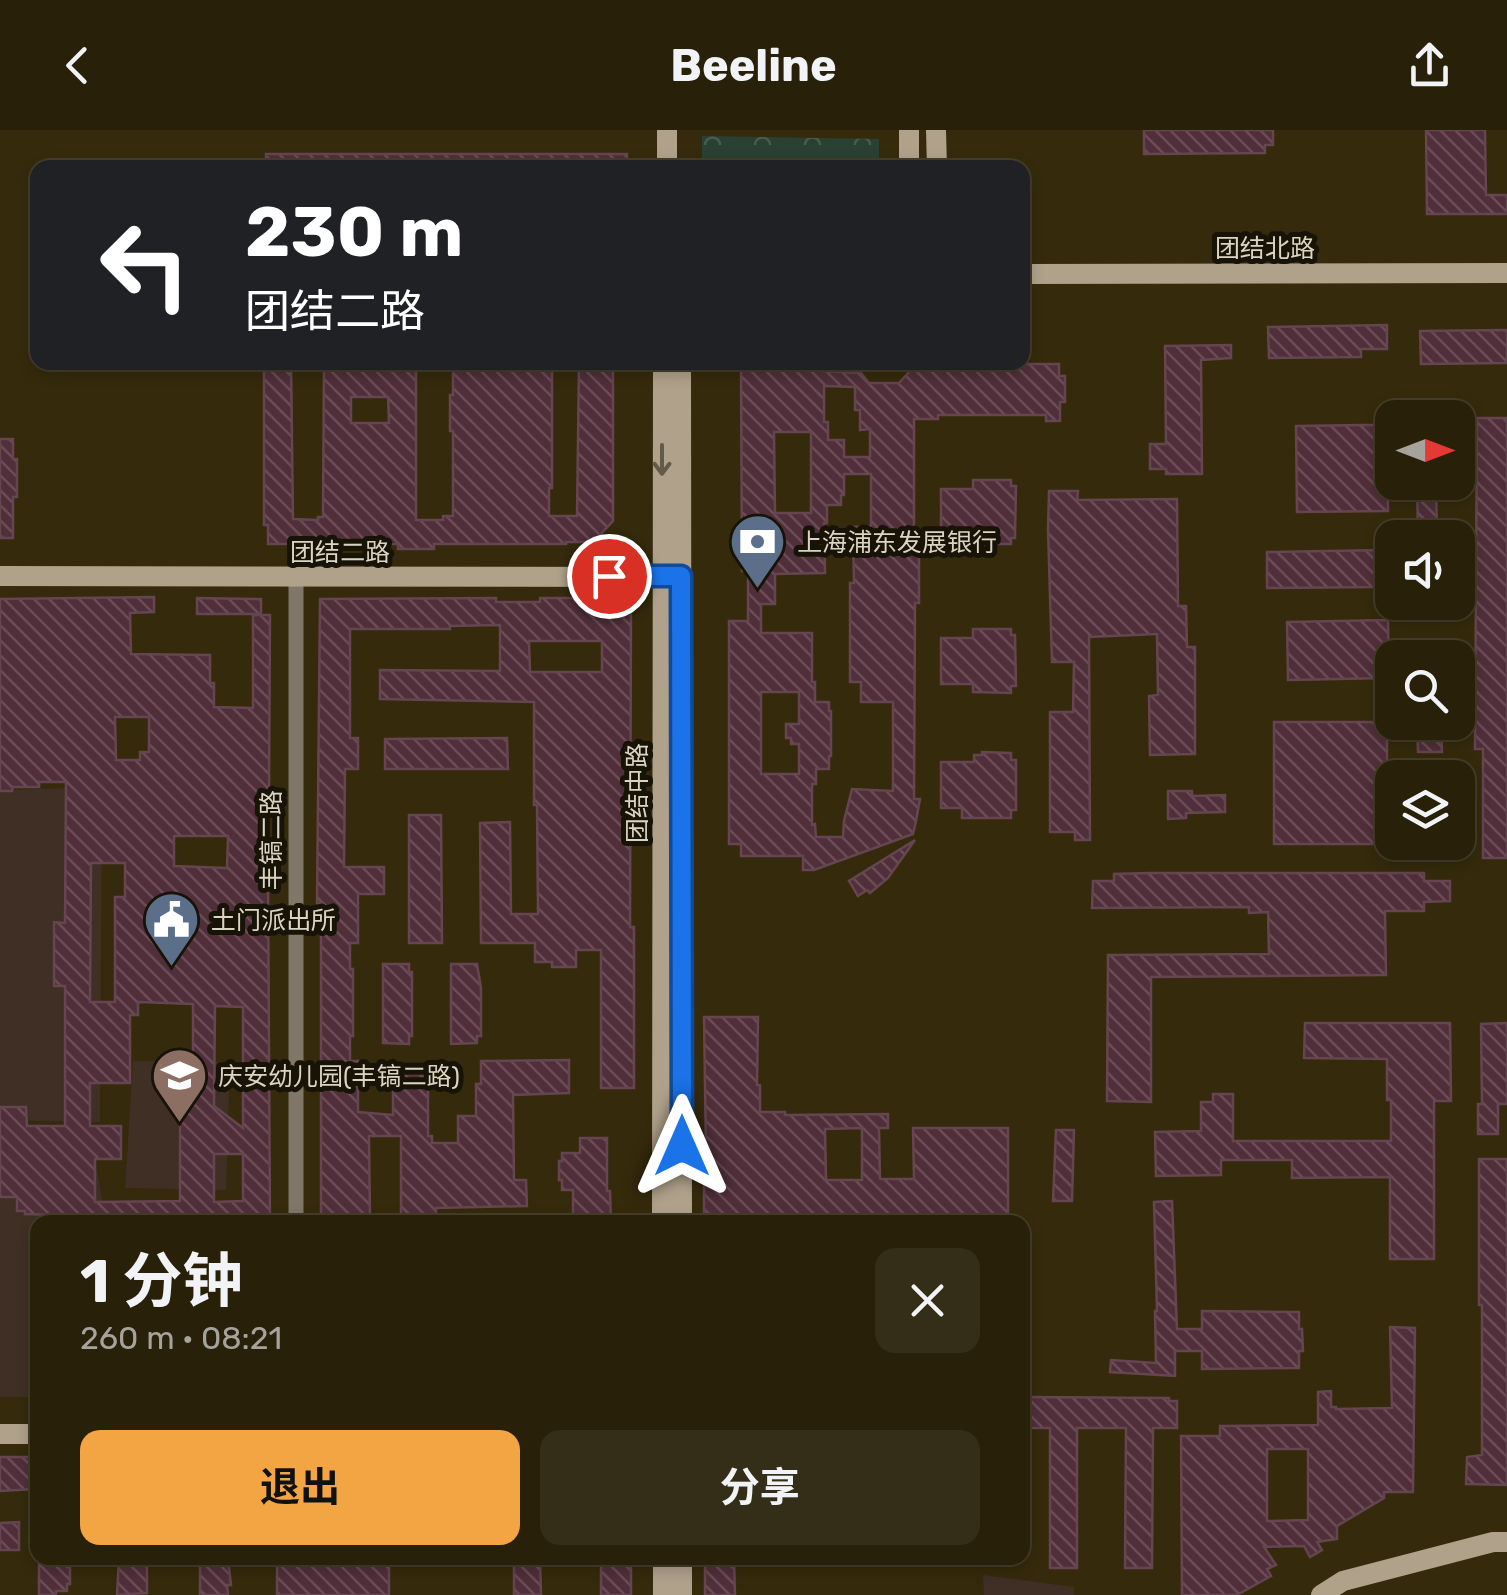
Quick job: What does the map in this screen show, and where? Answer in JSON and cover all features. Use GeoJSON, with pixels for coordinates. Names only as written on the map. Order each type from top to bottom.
{"type":"FeatureCollection","features":[{"type":"Feature","properties":{"kind":"street"},"geometry":{"type":"LineString","coordinates":[[667,130],[668,160]]}},
{"type":"Feature","properties":{"kind":"street"},"geometry":{"type":"LineString","coordinates":[[681,130],[681,160]]}},
{"type":"Feature","properties":{"kind":"street"},"geometry":{"type":"LineString","coordinates":[[909,130],[910,160]]}},
{"type":"Feature","properties":{"kind":"street"},"geometry":{"type":"LineString","coordinates":[[936,130],[936,160]]}},
{"type":"Feature","properties":{"kind":"street","name":"团结北路"},"geometry":{"type":"LineString","coordinates":[[1030,274],[1507,273]]}},
{"type":"Feature","properties":{"kind":"street","name":"团结中路"},"geometry":{"type":"LineString","coordinates":[[662,370],[671,577],[682,1215]]}},
{"type":"Feature","properties":{"kind":"street","name":"团结中路"},"geometry":{"type":"LineString","coordinates":[[662,1215],[671,577],[681,370]]}},
{"type":"Feature","properties":{"kind":"street","name":"团结二路"},"geometry":{"type":"LineString","coordinates":[[0,576],[671,577]]}},
{"type":"Feature","properties":{"kind":"street","name":"丰镐二路"},"geometry":{"type":"LineString","coordinates":[[296,577],[296,1215]]}},
{"type":"Feature","properties":{"kind":"street"},"geometry":{"type":"LineString","coordinates":[[0,1434],[30,1434]]}},
{"type":"Feature","properties":{"kind":"street"},"geometry":{"type":"LineString","coordinates":[[1321,1595],[1343,1581],[1493,1542],[1507,1542]]}},
{"type":"Feature","properties":{"kind":"street"},"geometry":{"type":"LineString","coordinates":[[663,1565],[663,1595]]}},
{"type":"Feature","properties":{"kind":"street"},"geometry":{"type":"LineString","coordinates":[[682,1565],[682,1595]]}},
{"type":"Feature","properties":{"kind":"shaded area"},"geometry":{"type":"Polygon","coordinates":[[[102,787],[100,1122],[0,1120],[0,790],[102,787]]]}},
{"type":"Feature","properties":{"kind":"shaded area","name":"庆安幼儿园(丰镐二路)"},"geometry":{"type":"Polygon","coordinates":[[[133,1061],[230,1062],[226,1190],[125,1188],[133,1061]]]}},
{"type":"Feature","properties":{"kind":"shaded area"},"geometry":{"type":"Polygon","coordinates":[[[97,1170],[105,1215],[30,1215],[30,1397],[0,1397],[0,1171],[97,1170]]]}},
{"type":"Feature","properties":{"kind":"shaded area"},"geometry":{"type":"Polygon","coordinates":[[[983,1575],[1074,1587],[1074,1595],[984,1595],[983,1575]]]}},
{"type":"Feature","properties":{"kind":"green space"},"geometry":{"type":"Polygon","coordinates":[[[702,136],[879,139],[879,160],[702,160],[702,136]]]}},
{"type":"Feature","properties":{"kind":"building"},"geometry":{"type":"Polygon","coordinates":[[[1144,130],[1273,130],[1273,145],[1265,145],[1265,153],[1144,154],[1144,130]]]}},
{"type":"Feature","properties":{"kind":"building"},"geometry":{"type":"Polygon","coordinates":[[[1426,130],[1485,130],[1486,195],[1507,195],[1507,214],[1427,214],[1426,130]]]}},
{"type":"Feature","properties":{"kind":"building"},"geometry":{"type":"Polygon","coordinates":[[[266,154],[627,154],[627,160],[266,160],[266,154]]]}},
{"type":"Feature","properties":{"kind":"building"},"geometry":{"type":"Polygon","coordinates":[[[1387,325],[1387,349],[1361,349],[1361,357],[1269,358],[1268,327],[1387,325]]]}},
{"type":"Feature","properties":{"kind":"building"},"geometry":{"type":"Polygon","coordinates":[[[1507,330],[1507,363],[1421,364],[1420,331],[1507,330]]]}},
{"type":"Feature","properties":{"kind":"building"},"geometry":{"type":"Polygon","coordinates":[[[1231,345],[1231,358],[1201,360],[1202,474],[1166,474],[1166,469],[1150,469],[1150,444],[1166,444],[1165,346],[1231,345]]]}},
{"type":"Feature","properties":{"kind":"building"},"geometry":{"type":"Polygon","coordinates":[[[1030,364],[1059,364],[1059,376],[1065,376],[1060,421],[1046,421],[1046,415],[938,415],[938,419],[914,419],[914,547],[919,547],[914,799],[920,799],[916,821],[913,834],[814,870],[803,870],[803,856],[741,856],[741,844],[729,844],[729,621],[748,621],[748,571],[742,571],[741,370],[855,370],[869,383],[899,383],[910,370],[1030,370],[1030,364]],[[824,386],[828,440],[844,440],[844,457],[870,457],[870,429],[860,430],[855,387],[824,386]],[[774,432],[775,513],[811,513],[811,432],[774,432]],[[844,474],[841,505],[827,505],[825,573],[775,574],[775,604],[761,604],[761,633],[812,633],[815,702],[829,702],[829,769],[816,769],[816,784],[812,784],[812,825],[815,824],[816,837],[843,837],[852,789],[893,791],[893,702],[861,702],[861,682],[850,682],[853,527],[871,526],[871,474],[844,474]],[[761,692],[761,774],[799,774],[799,744],[791,744],[791,738],[786,738],[786,724],[799,724],[799,692],[761,692]]]}},
{"type":"Feature","properties":{"kind":"building"},"geometry":{"type":"Polygon","coordinates":[[[264,370],[291,370],[293,519],[318,520],[323,517],[324,370],[416,370],[416,520],[443,520],[443,516],[453,516],[453,370],[552,370],[549,516],[577,516],[579,370],[613,370],[613,521],[593,542],[434,544],[434,549],[398,549],[398,544],[268,544],[268,525],[264,525],[264,370]],[[351,397],[351,423],[389,423],[388,397],[351,397]]]}},
{"type":"Feature","properties":{"kind":"building"},"geometry":{"type":"Polygon","coordinates":[[[1477,418],[1507,418],[1507,858],[1483,858],[1483,749],[1475,749],[1477,418]]]}},
{"type":"Feature","properties":{"kind":"building"},"geometry":{"type":"Polygon","coordinates":[[[1375,425],[1375,500],[1388,500],[1388,511],[1297,512],[1296,426],[1375,425]]]}},
{"type":"Feature","properties":{"kind":"building"},"geometry":{"type":"Polygon","coordinates":[[[0,439],[13,439],[13,459],[17,459],[13,538],[0,538],[0,439]]]}},
{"type":"Feature","properties":{"kind":"building"},"geometry":{"type":"Polygon","coordinates":[[[973,480],[1011,480],[1011,486],[1016,486],[1015,538],[1011,538],[1011,544],[973,544],[973,535],[941,535],[941,489],[973,489],[973,480]]]}},
{"type":"Feature","properties":{"kind":"building"},"geometry":{"type":"Polygon","coordinates":[[[1049,491],[1078,491],[1077,500],[1177,499],[1178,606],[1186,606],[1187,647],[1195,647],[1195,754],[1150,755],[1149,696],[1158,695],[1157,634],[1089,637],[1090,840],[1075,840],[1075,832],[1050,832],[1050,712],[1073,712],[1074,662],[1052,662],[1049,491]]]}},
{"type":"Feature","properties":{"kind":"building"},"geometry":{"type":"Polygon","coordinates":[[[1417,500],[1436,500],[1437,520],[1418,520],[1417,500]]]}},
{"type":"Feature","properties":{"kind":"building"},"geometry":{"type":"Polygon","coordinates":[[[1375,550],[1375,587],[1267,588],[1267,552],[1375,550]]]}},
{"type":"Feature","properties":{"kind":"building"},"geometry":{"type":"Polygon","coordinates":[[[154,597],[154,612],[130,613],[131,654],[210,655],[214,707],[253,708],[253,615],[270,615],[269,796],[262,796],[262,876],[268,876],[270,1215],[25,1214],[17,1211],[17,1197],[0,1197],[0,1107],[26,1107],[27,1126],[65,1126],[65,986],[54,986],[54,922],[65,923],[66,782],[39,782],[39,787],[0,791],[0,599],[154,597]],[[115,717],[116,760],[140,760],[140,752],[149,752],[149,717],[115,717]],[[174,836],[174,866],[227,868],[228,836],[174,836]],[[91,863],[90,1002],[115,1002],[115,897],[125,897],[125,863],[91,863]],[[138,1002],[138,1015],[130,1015],[130,1083],[90,1083],[90,1126],[121,1126],[121,1159],[95,1159],[95,1202],[180,1201],[180,1065],[193,1065],[193,1004],[138,1002]],[[215,1006],[214,1106],[243,1128],[243,1007],[215,1006]],[[214,1154],[214,1202],[243,1201],[243,1154],[214,1154]]]}},
{"type":"Feature","properties":{"kind":"building"},"geometry":{"type":"Polygon","coordinates":[[[197,598],[261,599],[261,614],[197,614],[197,598]]]}},
{"type":"Feature","properties":{"kind":"building"},"geometry":{"type":"Polygon","coordinates":[[[496,598],[496,602],[540,602],[540,598],[597,598],[597,606],[631,609],[634,1088],[601,1088],[601,950],[576,950],[576,967],[552,967],[552,962],[535,962],[535,943],[481,943],[480,823],[510,822],[511,914],[538,914],[534,702],[380,699],[380,670],[500,671],[500,625],[350,629],[350,738],[358,738],[358,769],[345,769],[344,867],[384,867],[384,894],[358,894],[358,943],[350,943],[350,1061],[358,1061],[358,1112],[393,1115],[393,1074],[424,1074],[428,1076],[428,1136],[432,1136],[432,1143],[458,1143],[458,1116],[476,1116],[481,1061],[569,1060],[569,1093],[513,1095],[514,1180],[526,1180],[527,1206],[436,1208],[436,1215],[401,1215],[401,1136],[369,1136],[370,1215],[321,1215],[321,903],[317,903],[320,599],[496,598]],[[529,641],[530,672],[602,672],[602,641],[529,641]]]}},
{"type":"Feature","properties":{"kind":"building"},"geometry":{"type":"Polygon","coordinates":[[[1388,620],[1388,640],[1375,640],[1375,678],[1288,680],[1287,622],[1388,620]]]}},
{"type":"Feature","properties":{"kind":"building"},"geometry":{"type":"Polygon","coordinates":[[[973,629],[1011,629],[1011,635],[1015,635],[1016,686],[1011,686],[1011,693],[973,692],[973,684],[941,684],[941,638],[973,638],[973,629]]]}},
{"type":"Feature","properties":{"kind":"building"},"geometry":{"type":"Polygon","coordinates":[[[1274,722],[1375,722],[1375,740],[1387,740],[1387,760],[1375,760],[1375,844],[1274,844],[1274,722]]]}},
{"type":"Feature","properties":{"kind":"building"},"geometry":{"type":"Polygon","coordinates":[[[507,738],[508,769],[385,769],[385,739],[507,738]]]}},
{"type":"Feature","properties":{"kind":"building"},"geometry":{"type":"Polygon","coordinates":[[[1418,740],[1442,740],[1442,752],[1418,752],[1418,740]]]}},
{"type":"Feature","properties":{"kind":"building"},"geometry":{"type":"Polygon","coordinates":[[[1011,753],[1011,760],[1016,760],[1016,810],[1011,810],[1011,818],[962,818],[962,808],[941,808],[941,762],[974,762],[974,755],[1011,753]]]}},
{"type":"Feature","properties":{"kind":"building"},"geometry":{"type":"Polygon","coordinates":[[[1168,791],[1192,791],[1192,796],[1225,795],[1225,812],[1186,813],[1186,818],[1168,819],[1168,791]]]}},
{"type":"Feature","properties":{"kind":"building"},"geometry":{"type":"Polygon","coordinates":[[[409,815],[441,815],[442,943],[409,943],[409,815]]]}},
{"type":"Feature","properties":{"kind":"building"},"geometry":{"type":"Polygon","coordinates":[[[915,840],[888,878],[870,893],[867,890],[858,896],[849,881],[915,840]]]}},
{"type":"Feature","properties":{"kind":"building"},"geometry":{"type":"Polygon","coordinates":[[[1424,873],[1424,881],[1450,881],[1450,901],[1424,902],[1424,911],[1385,911],[1386,975],[1151,977],[1151,1102],[1107,1101],[1108,955],[1269,954],[1268,912],[1249,913],[1249,907],[1092,908],[1093,881],[1114,881],[1114,874],[1424,873]]]}},
{"type":"Feature","properties":{"kind":"building"},"geometry":{"type":"Polygon","coordinates":[[[383,964],[409,964],[412,972],[409,1044],[383,1043],[383,964]]]}},
{"type":"Feature","properties":{"kind":"building"},"geometry":{"type":"Polygon","coordinates":[[[451,964],[477,964],[481,1036],[477,1036],[477,1043],[451,1044],[451,964]]]}},
{"type":"Feature","properties":{"kind":"building"},"geometry":{"type":"Polygon","coordinates":[[[704,1017],[758,1017],[760,1112],[888,1114],[888,1128],[879,1128],[880,1179],[914,1179],[913,1128],[1008,1128],[1008,1215],[704,1215],[704,1017]],[[862,1128],[825,1129],[826,1180],[862,1180],[862,1128]]]}},
{"type":"Feature","properties":{"kind":"building"},"geometry":{"type":"Polygon","coordinates":[[[1305,1023],[1450,1023],[1451,1101],[1434,1101],[1434,1259],[1390,1259],[1390,1177],[1292,1178],[1292,1160],[1221,1160],[1221,1175],[1156,1176],[1155,1132],[1201,1131],[1201,1102],[1213,1102],[1213,1094],[1233,1094],[1233,1141],[1391,1141],[1387,1059],[1304,1058],[1305,1023]]]}},
{"type":"Feature","properties":{"kind":"building"},"geometry":{"type":"Polygon","coordinates":[[[1507,1023],[1507,1104],[1498,1104],[1498,1134],[1478,1134],[1478,1104],[1482,1104],[1481,1024],[1507,1023]]]}},
{"type":"Feature","properties":{"kind":"building"},"geometry":{"type":"Polygon","coordinates":[[[1056,1130],[1074,1130],[1072,1201],[1053,1201],[1056,1130]]]}},
{"type":"Feature","properties":{"kind":"building"},"geometry":{"type":"Polygon","coordinates":[[[580,1138],[607,1138],[611,1215],[573,1215],[573,1190],[562,1190],[559,1161],[562,1153],[580,1153],[580,1138]]]}},
{"type":"Feature","properties":{"kind":"building"},"geometry":{"type":"Polygon","coordinates":[[[1479,1159],[1507,1159],[1507,1485],[1466,1484],[1467,1457],[1482,1455],[1479,1159]]]}},
{"type":"Feature","properties":{"kind":"building"},"geometry":{"type":"Polygon","coordinates":[[[1172,1201],[1177,1329],[1202,1329],[1202,1311],[1299,1312],[1303,1351],[1299,1351],[1299,1368],[1202,1369],[1202,1351],[1175,1351],[1175,1376],[1110,1372],[1111,1360],[1156,1363],[1154,1202],[1172,1201]]]}},
{"type":"Feature","properties":{"kind":"building"},"geometry":{"type":"Polygon","coordinates":[[[1390,1327],[1415,1328],[1413,1492],[1384,1492],[1384,1498],[1337,1526],[1337,1539],[1317,1542],[1322,1550],[1310,1557],[1304,1546],[1264,1547],[1276,1565],[1267,1569],[1271,1576],[1237,1595],[1182,1595],[1181,1436],[1220,1436],[1220,1426],[1318,1425],[1318,1392],[1331,1391],[1331,1407],[1336,1409],[1392,1408],[1390,1327]],[[1267,1449],[1267,1521],[1308,1520],[1308,1449],[1267,1449]]]}},
{"type":"Feature","properties":{"kind":"building"},"geometry":{"type":"Polygon","coordinates":[[[1030,1397],[1177,1401],[1177,1428],[1153,1428],[1152,1568],[1125,1568],[1126,1428],[1077,1428],[1077,1568],[1050,1568],[1050,1428],[1030,1428],[1030,1397]]]}},
{"type":"Feature","properties":{"kind":"building"},"geometry":{"type":"Polygon","coordinates":[[[0,1457],[30,1457],[30,1489],[0,1491],[0,1457]]]}},
{"type":"Feature","properties":{"kind":"building"},"geometry":{"type":"Polygon","coordinates":[[[19,1522],[19,1550],[0,1550],[0,1523],[19,1522]]]}},
{"type":"Feature","properties":{"kind":"building"},"geometry":{"type":"Polygon","coordinates":[[[39,1565],[70,1567],[67,1591],[39,1595],[39,1565]]]}},
{"type":"Feature","properties":{"kind":"building"},"geometry":{"type":"Polygon","coordinates":[[[119,1565],[147,1565],[147,1593],[117,1595],[119,1565]]]}},
{"type":"Feature","properties":{"kind":"building"},"geometry":{"type":"Polygon","coordinates":[[[200,1565],[229,1565],[228,1595],[200,1595],[200,1565]]]}},
{"type":"Feature","properties":{"kind":"building"},"geometry":{"type":"Polygon","coordinates":[[[277,1565],[389,1565],[389,1595],[277,1595],[277,1565]]]}},
{"type":"Feature","properties":{"kind":"building"},"geometry":{"type":"Polygon","coordinates":[[[514,1565],[540,1565],[541,1595],[514,1595],[514,1565]]]}},
{"type":"Feature","properties":{"kind":"building"},"geometry":{"type":"Polygon","coordinates":[[[601,1565],[631,1565],[631,1595],[601,1595],[601,1565]]]}},
{"type":"Feature","properties":{"kind":"building"},"geometry":{"type":"Polygon","coordinates":[[[705,1565],[734,1565],[735,1595],[705,1595],[705,1565]]]}},
{"type":"Feature","properties":{"kind":"place","name":"上海浦东发展银行"},"geometry":{"type":"Point","coordinates":[758,591]}},
{"type":"Feature","properties":{"kind":"place","name":"土门派出所"},"geometry":{"type":"Point","coordinates":[172,969]}},
{"type":"Feature","properties":{"kind":"place","name":"庆安幼儿园(丰镐二路)"},"geometry":{"type":"Point","coordinates":[179,1125]}},
{"type":"Feature","properties":{"kind":"route"},"geometry":{"type":"LineString","coordinates":[[609,576],[681,576],[682,1146]]}}]}
